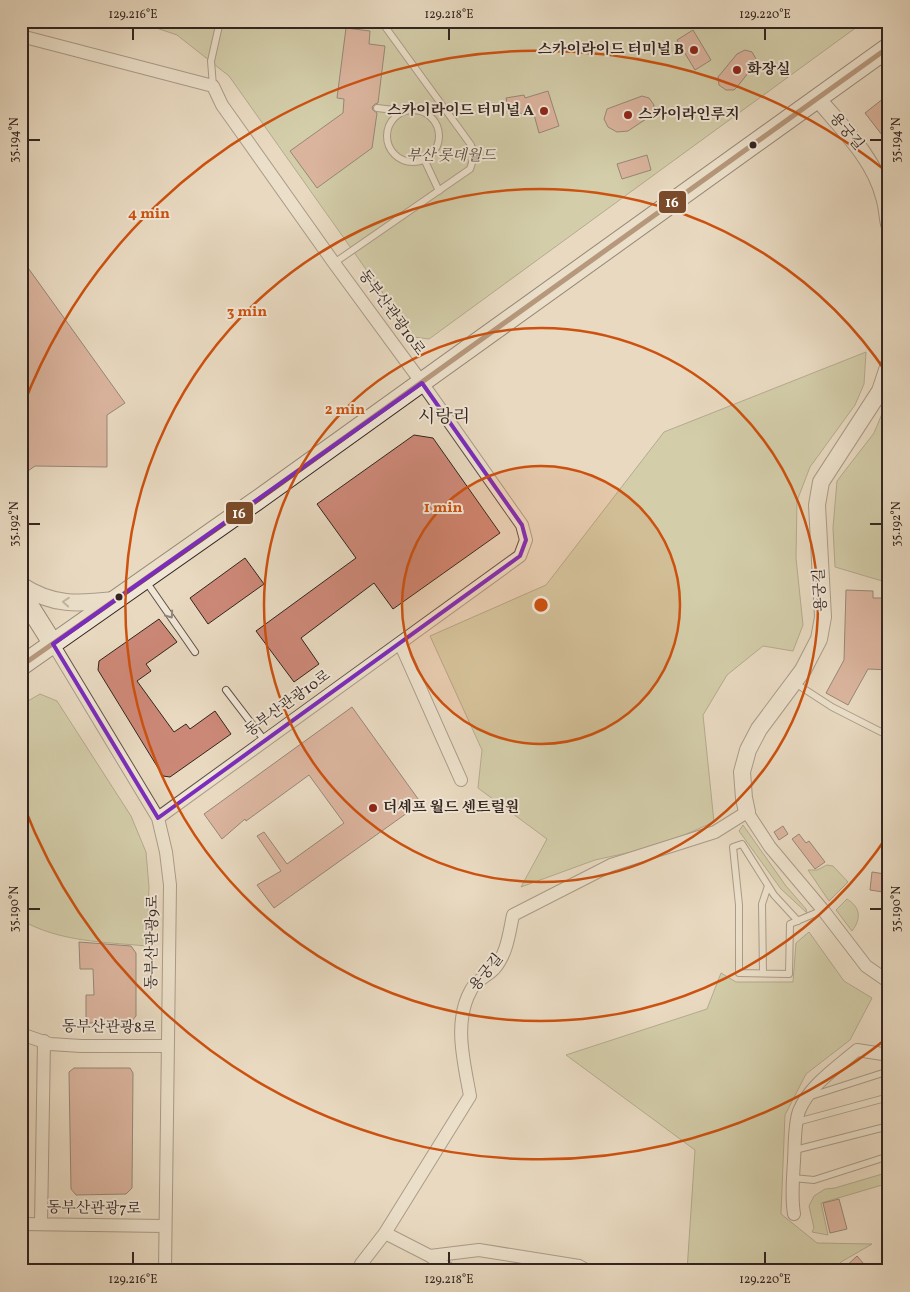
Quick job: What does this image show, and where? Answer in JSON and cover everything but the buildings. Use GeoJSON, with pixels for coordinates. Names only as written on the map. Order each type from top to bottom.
{"type":"FeatureCollection","features":[{"type":"Feature","properties":{"kind":"main road"},"geometry":{"type":"LineString","coordinates":[[21,666],[422,383],[889,47]]}},
{"type":"Feature","properties":{"kind":"main road"},"geometry":{"type":"LineString","coordinates":[[21,593],[54,644]]}},
{"type":"Feature","properties":{"kind":"street"},"geometry":{"type":"LineString","coordinates":[[21,36],[213,86]]}},
{"type":"Feature","properties":{"kind":"street","name":"동부산관광10로"},"geometry":{"type":"LineString","coordinates":[[158,818],[520,556],[526,540],[522,525],[222,105],[213,86]]}},
{"type":"Feature","properties":{"kind":"street","name":"용궁길"},"geometry":{"type":"LineString","coordinates":[[818,99],[863,153],[881,188],[889,224]]}},
{"type":"Feature","properties":{"kind":"street","name":"용궁길"},"geometry":{"type":"LineString","coordinates":[[889,364],[880,391],[821,482],[817,505],[823,617],[819,639],[804,670],[759,729],[748,750],[742,772],[747,812],[770,847],[823,910],[866,966],[889,982]]}},
{"type":"Feature","properties":{"kind":"street"},"geometry":{"type":"LineString","coordinates":[[21,585],[34,594],[59,602],[88,603],[114,600]]}},
{"type":"Feature","properties":{"kind":"street"},"geometry":{"type":"LineString","coordinates":[[400,643],[462,780]]}},
{"type":"Feature","properties":{"kind":"street","name":"동부산관광9로"},"geometry":{"type":"LineString","coordinates":[[54,644],[158,818],[166,852],[170,885],[165,1271]]}},
{"type":"Feature","properties":{"kind":"street","name":"용궁길"},"geometry":{"type":"LineString","coordinates":[[385,1233],[470,1096],[461,1039],[464,1007],[471,988],[493,970],[504,953],[513,915],[611,866],[715,832],[747,812]]}},
{"type":"Feature","properties":{"kind":"street","name":"동부산관광8로"},"geometry":{"type":"LineString","coordinates":[[21,1034],[50,1044],[168,1046]]}},
{"type":"Feature","properties":{"kind":"street"},"geometry":{"type":"LineString","coordinates":[[41,1224],[44,1041]]}},
{"type":"Feature","properties":{"kind":"street"},"geometry":{"type":"LineString","coordinates":[[794,1214],[792,1200],[793,1178],[799,1111],[822,1080],[857,1050],[888,1056]]}},
{"type":"Feature","properties":{"kind":"street","name":"동부산관광7로"},"geometry":{"type":"LineString","coordinates":[[21,1224],[166,1226]]}},
{"type":"Feature","properties":{"kind":"street"},"geometry":{"type":"LineString","coordinates":[[360,1271],[361,1264],[385,1233],[430,1256],[452,1271]]}},
{"type":"Feature","properties":{"kind":"street"},"geometry":{"type":"LineString","coordinates":[[430,1256],[479,1250],[579,1266],[588,1271]]}},
{"type":"Feature","properties":{"kind":"lane"},"geometry":{"type":"LineString","coordinates":[[213,86],[211,61],[220,21]]}},
{"type":"Feature","properties":{"kind":"lane"},"geometry":{"type":"LineString","coordinates":[[334,263],[470,169],[474,154],[471,145],[381,21]]}},
{"type":"Feature","properties":{"kind":"lane"},"geometry":{"type":"LineString","coordinates":[[377,108],[394,110],[398,115]]}},
{"type":"Feature","properties":{"kind":"lane"},"geometry":{"type":"LineString","coordinates":[[408,111],[421,111],[433,119],[439,131],[438,145],[430,156],[424,160],[410,162],[398,157],[389,146],[387,140],[388,127],[398,115],[408,111]]}},
{"type":"Feature","properties":{"kind":"lane"},"geometry":{"type":"LineString","coordinates":[[424,160],[439,191]]}},
{"type":"Feature","properties":{"kind":"lane"},"geometry":{"type":"LineString","coordinates":[[144,579],[195,652]]}},
{"type":"Feature","properties":{"kind":"lane"},"geometry":{"type":"LineString","coordinates":[[794,682],[832,706],[889,736]]}},
{"type":"Feature","properties":{"kind":"lane"},"geometry":{"type":"LineString","coordinates":[[226,690],[265,741]]}},
{"type":"Feature","properties":{"kind":"lane"},"geometry":{"type":"LineString","coordinates":[[798,921],[774,895],[742,844],[732,847],[739,906],[739,973],[789,974],[790,924],[798,921],[823,910]]}},
{"type":"Feature","properties":{"kind":"lane"},"geometry":{"type":"LineString","coordinates":[[763,973],[762,904],[768,886]]}},
{"type":"Feature","properties":{"kind":"lane"},"geometry":{"type":"LineString","coordinates":[[807,1098],[889,1071]]}},
{"type":"Feature","properties":{"kind":"lane"},"geometry":{"type":"LineString","coordinates":[[797,1122],[889,1097]]}},
{"type":"Feature","properties":{"kind":"lane"},"geometry":{"type":"LineString","coordinates":[[795,1150],[889,1126]]}},
{"type":"Feature","properties":{"kind":"lane"},"geometry":{"type":"LineString","coordinates":[[793,1178],[814,1180],[889,1156]]}},
{"type":"Feature","properties":{"kind":"highlighted area"},"geometry":{"type":"Polygon","coordinates":[[[422,383],[522,525],[526,540],[520,556],[158,818],[53,644],[422,383]]]}},
{"type":"Feature","properties":{"kind":"green space","name":"부산 롯데월드"},"geometry":{"type":"Polygon","coordinates":[[[136,21],[865,21],[429,339],[414,337],[229,76],[177,35],[136,21]]]}},
{"type":"Feature","properties":{"kind":"green space"},"geometry":{"type":"Polygon","coordinates":[[[866,352],[864,384],[855,405],[810,467],[797,501],[796,558],[803,625],[793,651],[763,646],[727,675],[703,715],[714,822],[659,846],[595,860],[521,887],[547,839],[478,788],[482,750],[430,636],[546,585],[664,432],[866,352]]]}},
{"type":"Feature","properties":{"kind":"green space"},"geometry":{"type":"Polygon","coordinates":[[[889,397],[889,583],[835,567],[833,528],[837,481],[874,433],[889,397]]]}},
{"type":"Feature","properties":{"kind":"green space"},"geometry":{"type":"Polygon","coordinates":[[[40,694],[57,701],[131,816],[146,852],[149,887],[147,946],[67,937],[51,933],[21,920],[21,705],[40,694]]]}},
{"type":"Feature","properties":{"kind":"green space"},"geometry":{"type":"Polygon","coordinates":[[[743,825],[786,886],[806,909],[807,913],[781,889],[739,831],[743,825]]]}},
{"type":"Feature","properties":{"kind":"green space"},"geometry":{"type":"Polygon","coordinates":[[[827,865],[833,866],[848,882],[829,901],[808,870],[817,870],[827,865]]]}},
{"type":"Feature","properties":{"kind":"green space"},"geometry":{"type":"Polygon","coordinates":[[[847,899],[855,906],[858,913],[857,922],[852,931],[836,910],[847,899]]]}},
{"type":"Feature","properties":{"kind":"green space"},"geometry":{"type":"Polygon","coordinates":[[[809,932],[844,981],[872,998],[850,1040],[806,1074],[785,1115],[781,1214],[817,1243],[872,1244],[841,1262],[835,1271],[687,1271],[695,1150],[566,1055],[707,1009],[721,973],[736,982],[793,982],[796,943],[809,932]]]}},
{"type":"Feature","properties":{"kind":"green space"},"geometry":{"type":"Polygon","coordinates":[[[889,1172],[889,1183],[821,1203],[828,1235],[812,1232],[814,1228],[809,1206],[814,1196],[825,1189],[835,1188],[889,1172]]]}},
{"type":"Feature","properties":{"kind":"transit line","name":"16"},"geometry":{"type":"LineString","coordinates":[[21,666],[259,499],[889,47]]}},
{"type":"Feature","properties":{"kind":"place","name":"스카이라이드 터미널 B"},"geometry":{"type":"Point","coordinates":[694,50]}},
{"type":"Feature","properties":{"kind":"place","name":"화장실"},"geometry":{"type":"Point","coordinates":[737,70]}},
{"type":"Feature","properties":{"kind":"place","name":"스카이라이드 터미널 A"},"geometry":{"type":"Point","coordinates":[544,111]}},
{"type":"Feature","properties":{"kind":"place","name":"스카이라인루지"},"geometry":{"type":"Point","coordinates":[628,115]}},
{"type":"Feature","properties":{"kind":"place","name":"더셰프 월드 센트럴원"},"geometry":{"type":"Point","coordinates":[373,808]}},
{"type":"Feature","properties":{"kind":"district","name":"시랑리"},"geometry":{"type":"Point","coordinates":[444,417]}}]}
